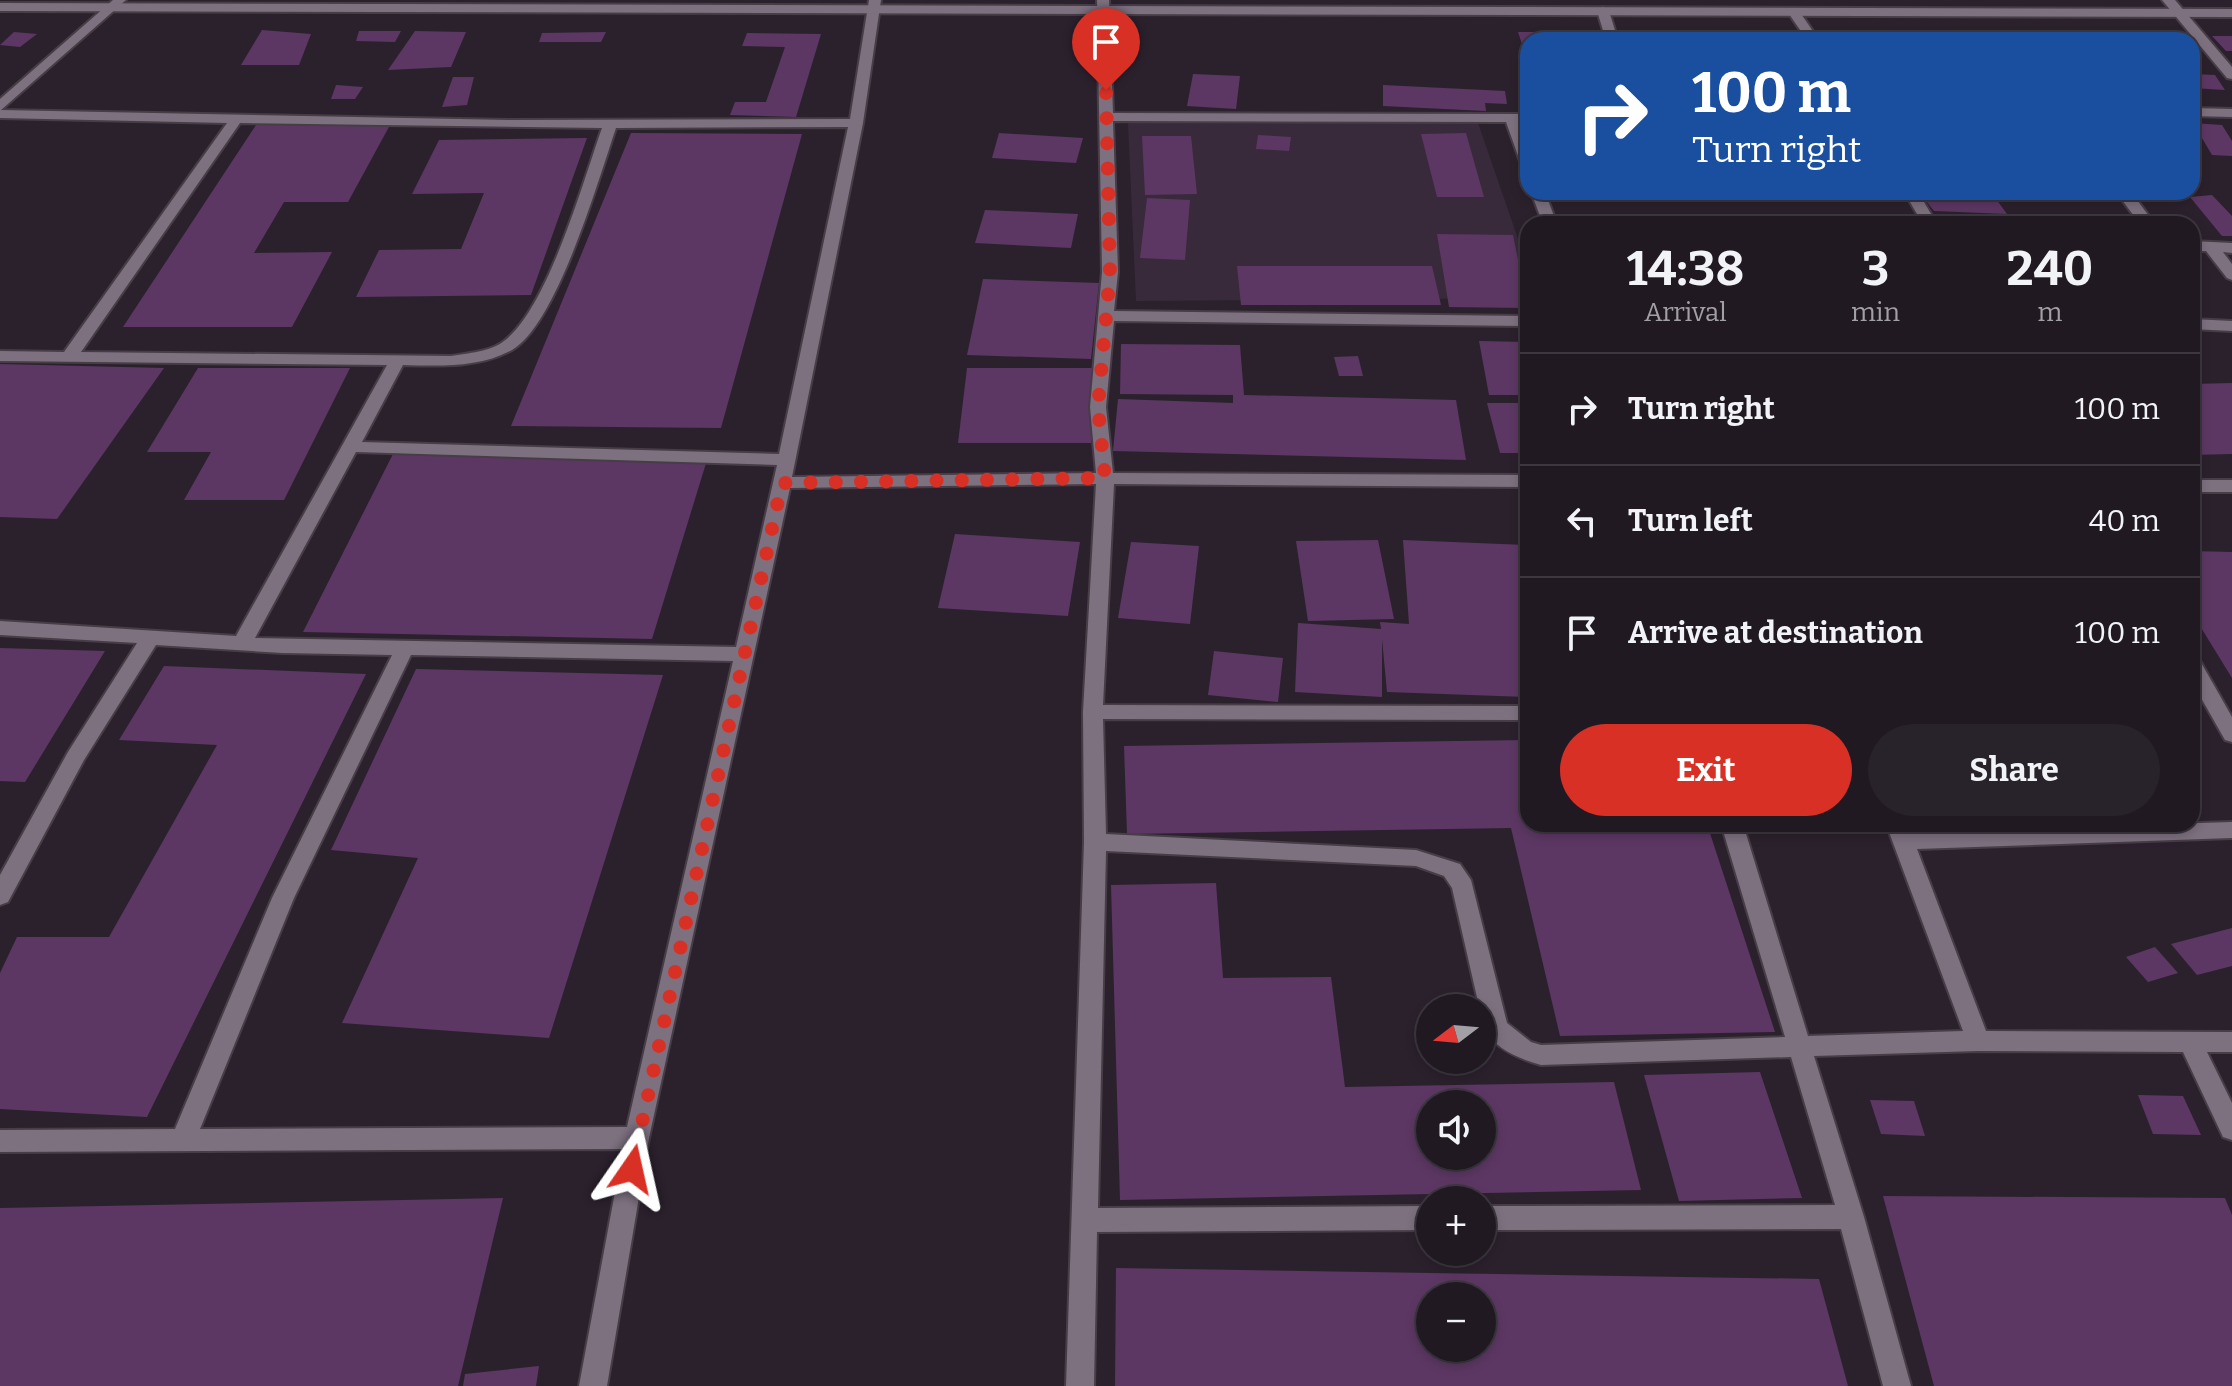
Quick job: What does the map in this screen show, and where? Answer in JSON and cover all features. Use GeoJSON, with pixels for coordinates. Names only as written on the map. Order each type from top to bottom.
{"type":"FeatureCollection","features":[{"type":"Feature","properties":{"kind":"street"},"geometry":{"type":"LineString","coordinates":[[2168,0],[2196,32]]}},
{"type":"Feature","properties":{"kind":"street"},"geometry":{"type":"LineString","coordinates":[[0,7],[117,4],[1103,5],[1480,6],[1603,11],[1677,6],[1793,11],[2232,13]]}},
{"type":"Feature","properties":{"kind":"street"},"geometry":{"type":"LineString","coordinates":[[0,106],[117,4]]}},
{"type":"Feature","properties":{"kind":"street"},"geometry":{"type":"LineString","coordinates":[[593,1386],[637,1138],[782,483],[784,460],[856,123],[874,5]]}},
{"type":"Feature","properties":{"kind":"street"},"geometry":{"type":"LineString","coordinates":[[1080,1386],[1095,842],[1093,712],[1105,478],[1098,407],[1110,272],[1103,5]]}},
{"type":"Feature","properties":{"kind":"street"},"geometry":{"type":"LineString","coordinates":[[1603,11],[1610,32]]}},
{"type":"Feature","properties":{"kind":"street"},"geometry":{"type":"LineString","coordinates":[[1793,11],[1807,32]]}},
{"type":"Feature","properties":{"kind":"street"},"geometry":{"type":"LineString","coordinates":[[2200,37],[2232,75]]}},
{"type":"Feature","properties":{"kind":"street"},"geometry":{"type":"LineString","coordinates":[[2200,112],[2232,113]]}},
{"type":"Feature","properties":{"kind":"street"},"geometry":{"type":"LineString","coordinates":[[0,114],[610,124],[856,123]]}},
{"type":"Feature","properties":{"kind":"street"},"geometry":{"type":"LineString","coordinates":[[1108,117],[1520,118]]}},
{"type":"Feature","properties":{"kind":"street"},"geometry":{"type":"LineString","coordinates":[[1511,117],[1520,142]]}},
{"type":"Feature","properties":{"kind":"street"},"geometry":{"type":"LineString","coordinates":[[69,357],[236,119]]}},
{"type":"Feature","properties":{"kind":"street"},"geometry":{"type":"LineString","coordinates":[[0,356],[451,361],[485,354],[511,344],[534,314],[558,266],[610,124]]}},
{"type":"Feature","properties":{"kind":"street"},"geometry":{"type":"LineString","coordinates":[[2129,200],[2142,216]]}},
{"type":"Feature","properties":{"kind":"street"},"geometry":{"type":"LineString","coordinates":[[2200,246],[2232,248]]}},
{"type":"Feature","properties":{"kind":"street"},"geometry":{"type":"LineString","coordinates":[[2211,247],[2232,275]]}},
{"type":"Feature","properties":{"kind":"street"},"geometry":{"type":"LineString","coordinates":[[1106,316],[1520,321]]}},
{"type":"Feature","properties":{"kind":"street"},"geometry":{"type":"LineString","coordinates":[[2200,324],[2232,326]]}},
{"type":"Feature","properties":{"kind":"street"},"geometry":{"type":"LineString","coordinates":[[242,644],[398,360]]}},
{"type":"Feature","properties":{"kind":"street"},"geometry":{"type":"LineString","coordinates":[[350,447],[784,460]]}},
{"type":"Feature","properties":{"kind":"street"},"geometry":{"type":"LineString","coordinates":[[782,483],[1105,478],[1520,481]]}},
{"type":"Feature","properties":{"kind":"street"},"geometry":{"type":"LineString","coordinates":[[2200,486],[2232,486]]}},
{"type":"Feature","properties":{"kind":"street"},"geometry":{"type":"LineString","coordinates":[[0,628],[242,644],[742,654]]}},
{"type":"Feature","properties":{"kind":"street"},"geometry":{"type":"LineString","coordinates":[[0,896],[75,757],[150,638]]}},
{"type":"Feature","properties":{"kind":"street"},"geometry":{"type":"LineString","coordinates":[[183,1140],[283,898],[405,648]]}},
{"type":"Feature","properties":{"kind":"street"},"geometry":{"type":"LineString","coordinates":[[2200,673],[2222,699],[2232,735]]}},
{"type":"Feature","properties":{"kind":"street"},"geometry":{"type":"LineString","coordinates":[[1093,712],[1520,713]]}},
{"type":"Feature","properties":{"kind":"street"},"geometry":{"type":"LineString","coordinates":[[2200,830],[2232,830]]}},
{"type":"Feature","properties":{"kind":"street"},"geometry":{"type":"LineString","coordinates":[[1734,832],[1851,1217],[1897,1386]]}},
{"type":"Feature","properties":{"kind":"street"},"geometry":{"type":"LineString","coordinates":[[1978,1041],[1900,833],[2011,832]]}},
{"type":"Feature","properties":{"kind":"street"},"geometry":{"type":"LineString","coordinates":[[1095,842],[1416,858],[1452,870],[1463,886],[1471,912],[1496,1028],[1524,1050],[1541,1055],[1978,1041],[2232,1042]]}},
{"type":"Feature","properties":{"kind":"street"},"geometry":{"type":"LineString","coordinates":[[2190,1042],[2232,1129]]}},
{"type":"Feature","properties":{"kind":"street"},"geometry":{"type":"LineString","coordinates":[[0,1141],[637,1138]]}},
{"type":"Feature","properties":{"kind":"street"},"geometry":{"type":"LineString","coordinates":[[1496,1218],[1851,1217]]}},
{"type":"Feature","properties":{"kind":"street"},"geometry":{"type":"LineString","coordinates":[[1086,1220],[1416,1218]]}},
{"type":"Feature","properties":{"kind":"shaded area"},"geometry":{"type":"Polygon","coordinates":[[[1477,120],[1520,245],[1520,298],[1136,301],[1128,123],[1477,120]]]}},
{"type":"Feature","properties":{"kind":"building"},"geometry":{"type":"Polygon","coordinates":[[[262,30],[311,34],[299,65],[241,65],[262,30]]]}},
{"type":"Feature","properties":{"kind":"building"},"geometry":{"type":"Polygon","coordinates":[[[359,31],[401,31],[395,42],[356,41],[359,31]]]}},
{"type":"Feature","properties":{"kind":"building"},"geometry":{"type":"Polygon","coordinates":[[[415,31],[466,32],[451,67],[388,70],[415,31]]]}},
{"type":"Feature","properties":{"kind":"building"},"geometry":{"type":"Polygon","coordinates":[[[1622,31],[1700,32],[1622,32],[1622,31]]]}},
{"type":"Feature","properties":{"kind":"building"},"geometry":{"type":"Polygon","coordinates":[[[14,32],[37,34],[20,47],[0,45],[14,32]]]}},
{"type":"Feature","properties":{"kind":"building"},"geometry":{"type":"Polygon","coordinates":[[[606,32],[601,42],[539,42],[542,33],[606,32]]]}},
{"type":"Feature","properties":{"kind":"building"},"geometry":{"type":"Polygon","coordinates":[[[747,33],[821,34],[796,117],[730,115],[735,102],[766,102],[785,47],[742,46],[747,33]]]}},
{"type":"Feature","properties":{"kind":"building"},"geometry":{"type":"Polygon","coordinates":[[[2212,36],[2232,36],[2232,51],[2226,51],[2212,36]]]}},
{"type":"Feature","properties":{"kind":"building"},"geometry":{"type":"Polygon","coordinates":[[[1193,74],[1240,76],[1236,109],[1187,106],[1193,74]]]}},
{"type":"Feature","properties":{"kind":"building"},"geometry":{"type":"Polygon","coordinates":[[[2200,74],[2215,75],[2225,90],[2200,88],[2200,74]]]}},
{"type":"Feature","properties":{"kind":"building"},"geometry":{"type":"Polygon","coordinates":[[[453,77],[474,77],[467,105],[442,107],[453,77]]]}},
{"type":"Feature","properties":{"kind":"building"},"geometry":{"type":"Polygon","coordinates":[[[336,85],[363,87],[355,99],[331,99],[336,85]]]}},
{"type":"Feature","properties":{"kind":"building"},"geometry":{"type":"Polygon","coordinates":[[[1383,85],[1505,91],[1507,104],[1485,103],[1486,111],[1383,106],[1383,85]]]}},
{"type":"Feature","properties":{"kind":"building"},"geometry":{"type":"Polygon","coordinates":[[[2200,123],[2222,125],[2232,141],[2232,156],[2212,155],[2200,135],[2200,123]]]}},
{"type":"Feature","properties":{"kind":"building"},"geometry":{"type":"Polygon","coordinates":[[[256,125],[390,125],[348,202],[284,202],[254,253],[332,252],[292,327],[123,327],[256,125]]]}},
{"type":"Feature","properties":{"kind":"building"},"geometry":{"type":"Polygon","coordinates":[[[631,133],[802,134],[721,428],[511,426],[631,133]]]}},
{"type":"Feature","properties":{"kind":"building"},"geometry":{"type":"Polygon","coordinates":[[[999,133],[1083,138],[1076,163],[992,158],[999,133]]]}},
{"type":"Feature","properties":{"kind":"building"},"geometry":{"type":"Polygon","coordinates":[[[1466,133],[1484,197],[1437,197],[1421,134],[1466,133]]]}},
{"type":"Feature","properties":{"kind":"building"},"geometry":{"type":"Polygon","coordinates":[[[1258,135],[1291,137],[1289,151],[1256,149],[1258,135]]]}},
{"type":"Feature","properties":{"kind":"building"},"geometry":{"type":"Polygon","coordinates":[[[1142,136],[1191,136],[1197,194],[1145,195],[1142,136]]]}},
{"type":"Feature","properties":{"kind":"building"},"geometry":{"type":"Polygon","coordinates":[[[587,138],[531,295],[356,297],[379,250],[461,249],[484,193],[412,194],[439,140],[587,138]]]}},
{"type":"Feature","properties":{"kind":"building"},"geometry":{"type":"Polygon","coordinates":[[[2212,195],[2232,216],[2232,236],[2222,236],[2192,200],[2200,200],[2200,196],[2212,195]]]}},
{"type":"Feature","properties":{"kind":"building"},"geometry":{"type":"Polygon","coordinates":[[[1147,198],[1190,200],[1185,260],[1140,258],[1147,198]]]}},
{"type":"Feature","properties":{"kind":"building"},"geometry":{"type":"Polygon","coordinates":[[[1925,200],[1997,200],[2007,214],[1934,211],[1925,200]]]}},
{"type":"Feature","properties":{"kind":"building"},"geometry":{"type":"Polygon","coordinates":[[[985,210],[1078,214],[1071,248],[975,243],[985,210]]]}},
{"type":"Feature","properties":{"kind":"building"},"geometry":{"type":"Polygon","coordinates":[[[1437,234],[1513,235],[1520,269],[1520,308],[1449,307],[1437,234]]]}},
{"type":"Feature","properties":{"kind":"building"},"geometry":{"type":"Polygon","coordinates":[[[1237,266],[1432,266],[1441,305],[1241,305],[1237,266]]]}},
{"type":"Feature","properties":{"kind":"building"},"geometry":{"type":"Polygon","coordinates":[[[983,279],[1099,283],[1091,359],[967,355],[983,279]]]}},
{"type":"Feature","properties":{"kind":"building"},"geometry":{"type":"Polygon","coordinates":[[[1479,341],[1520,342],[1520,395],[1489,395],[1479,341]]]}},
{"type":"Feature","properties":{"kind":"building"},"geometry":{"type":"Polygon","coordinates":[[[1121,344],[1240,345],[1244,395],[1456,400],[1466,460],[1113,451],[1118,399],[1233,403],[1233,395],[1120,394],[1121,344]]]}},
{"type":"Feature","properties":{"kind":"building"},"geometry":{"type":"Polygon","coordinates":[[[1358,356],[1363,376],[1339,376],[1334,357],[1358,356]]]}},
{"type":"Feature","properties":{"kind":"building"},"geometry":{"type":"Polygon","coordinates":[[[0,364],[164,368],[57,519],[0,517],[0,364]]]}},
{"type":"Feature","properties":{"kind":"building"},"geometry":{"type":"Polygon","coordinates":[[[198,368],[350,368],[284,500],[184,500],[211,452],[147,452],[198,368]]]}},
{"type":"Feature","properties":{"kind":"building"},"geometry":{"type":"Polygon","coordinates":[[[967,368],[1093,368],[1091,443],[958,443],[967,368]]]}},
{"type":"Feature","properties":{"kind":"building"},"geometry":{"type":"Polygon","coordinates":[[[2232,383],[2232,454],[2200,455],[2200,384],[2232,383]]]}},
{"type":"Feature","properties":{"kind":"building"},"geometry":{"type":"Polygon","coordinates":[[[1487,403],[1520,403],[1520,453],[1500,453],[1487,403]]]}},
{"type":"Feature","properties":{"kind":"building"},"geometry":{"type":"Polygon","coordinates":[[[393,454],[707,460],[652,639],[303,632],[393,454]]]}},
{"type":"Feature","properties":{"kind":"building"},"geometry":{"type":"Polygon","coordinates":[[[955,534],[1080,542],[1068,616],[938,608],[955,534]]]}},
{"type":"Feature","properties":{"kind":"building"},"geometry":{"type":"Polygon","coordinates":[[[1378,540],[1394,619],[1308,621],[1296,541],[1378,540]]]}},
{"type":"Feature","properties":{"kind":"building"},"geometry":{"type":"Polygon","coordinates":[[[1403,540],[1520,545],[1520,697],[1387,692],[1382,639],[1382,697],[1295,692],[1298,623],[1381,629],[1380,622],[1409,624],[1403,540]]]}},
{"type":"Feature","properties":{"kind":"building"},"geometry":{"type":"Polygon","coordinates":[[[1131,542],[1199,546],[1190,624],[1118,618],[1131,542]]]}},
{"type":"Feature","properties":{"kind":"building"},"geometry":{"type":"Polygon","coordinates":[[[2200,551],[2232,552],[2232,678],[2200,626],[2200,551]]]}},
{"type":"Feature","properties":{"kind":"building"},"geometry":{"type":"Polygon","coordinates":[[[0,648],[105,651],[25,782],[0,781],[0,648]]]}},
{"type":"Feature","properties":{"kind":"building"},"geometry":{"type":"Polygon","coordinates":[[[1214,651],[1283,658],[1278,702],[1208,695],[1214,651]]]}},
{"type":"Feature","properties":{"kind":"building"},"geometry":{"type":"Polygon","coordinates":[[[164,666],[366,674],[147,1117],[0,1109],[0,973],[17,937],[109,937],[217,745],[119,740],[164,666]]]}},
{"type":"Feature","properties":{"kind":"building"},"geometry":{"type":"Polygon","coordinates":[[[416,669],[663,675],[549,1038],[342,1023],[418,858],[331,850],[416,669]]]}},
{"type":"Feature","properties":{"kind":"building"},"geometry":{"type":"Polygon","coordinates":[[[1520,740],[1520,832],[1710,832],[1775,1032],[1560,1036],[1511,828],[1127,834],[1124,746],[1520,740]]]}},
{"type":"Feature","properties":{"kind":"building"},"geometry":{"type":"Polygon","coordinates":[[[1216,883],[1223,978],[1331,977],[1345,1087],[1614,1082],[1641,1190],[1496,1193],[1496,1186],[1416,1186],[1416,1194],[1120,1200],[1111,885],[1216,883]]]}},
{"type":"Feature","properties":{"kind":"building"},"geometry":{"type":"Polygon","coordinates":[[[2232,928],[2232,966],[2197,975],[2171,944],[2232,928]]]}},
{"type":"Feature","properties":{"kind":"building"},"geometry":{"type":"Polygon","coordinates":[[[2155,947],[2178,973],[2148,982],[2126,957],[2155,947]]]}},
{"type":"Feature","properties":{"kind":"building"},"geometry":{"type":"Polygon","coordinates":[[[1760,1072],[1802,1198],[1679,1201],[1644,1075],[1760,1072]]]}},
{"type":"Feature","properties":{"kind":"building"},"geometry":{"type":"Polygon","coordinates":[[[2138,1095],[2183,1096],[2201,1135],[2153,1134],[2138,1095]]]}},
{"type":"Feature","properties":{"kind":"building"},"geometry":{"type":"Polygon","coordinates":[[[1870,1100],[1914,1101],[1925,1136],[1881,1134],[1870,1100]]]}},
{"type":"Feature","properties":{"kind":"building"},"geometry":{"type":"Polygon","coordinates":[[[1883,1196],[2225,1198],[2232,1215],[2232,1386],[1934,1386],[1883,1196]]]}},
{"type":"Feature","properties":{"kind":"building"},"geometry":{"type":"Polygon","coordinates":[[[503,1198],[458,1386],[0,1386],[0,1208],[503,1198]]]}},
{"type":"Feature","properties":{"kind":"building"},"geometry":{"type":"Polygon","coordinates":[[[1116,1268],[1819,1279],[1848,1386],[1115,1386],[1116,1268]]]}},
{"type":"Feature","properties":{"kind":"building"},"geometry":{"type":"Polygon","coordinates":[[[539,1366],[536,1386],[463,1386],[465,1374],[539,1366]]]}},
{"type":"Feature","properties":{"kind":"route"},"geometry":{"type":"LineString","coordinates":[[632,1169],[742,654],[782,483],[1105,478],[1098,407],[1110,272],[1106,90]]}}]}
